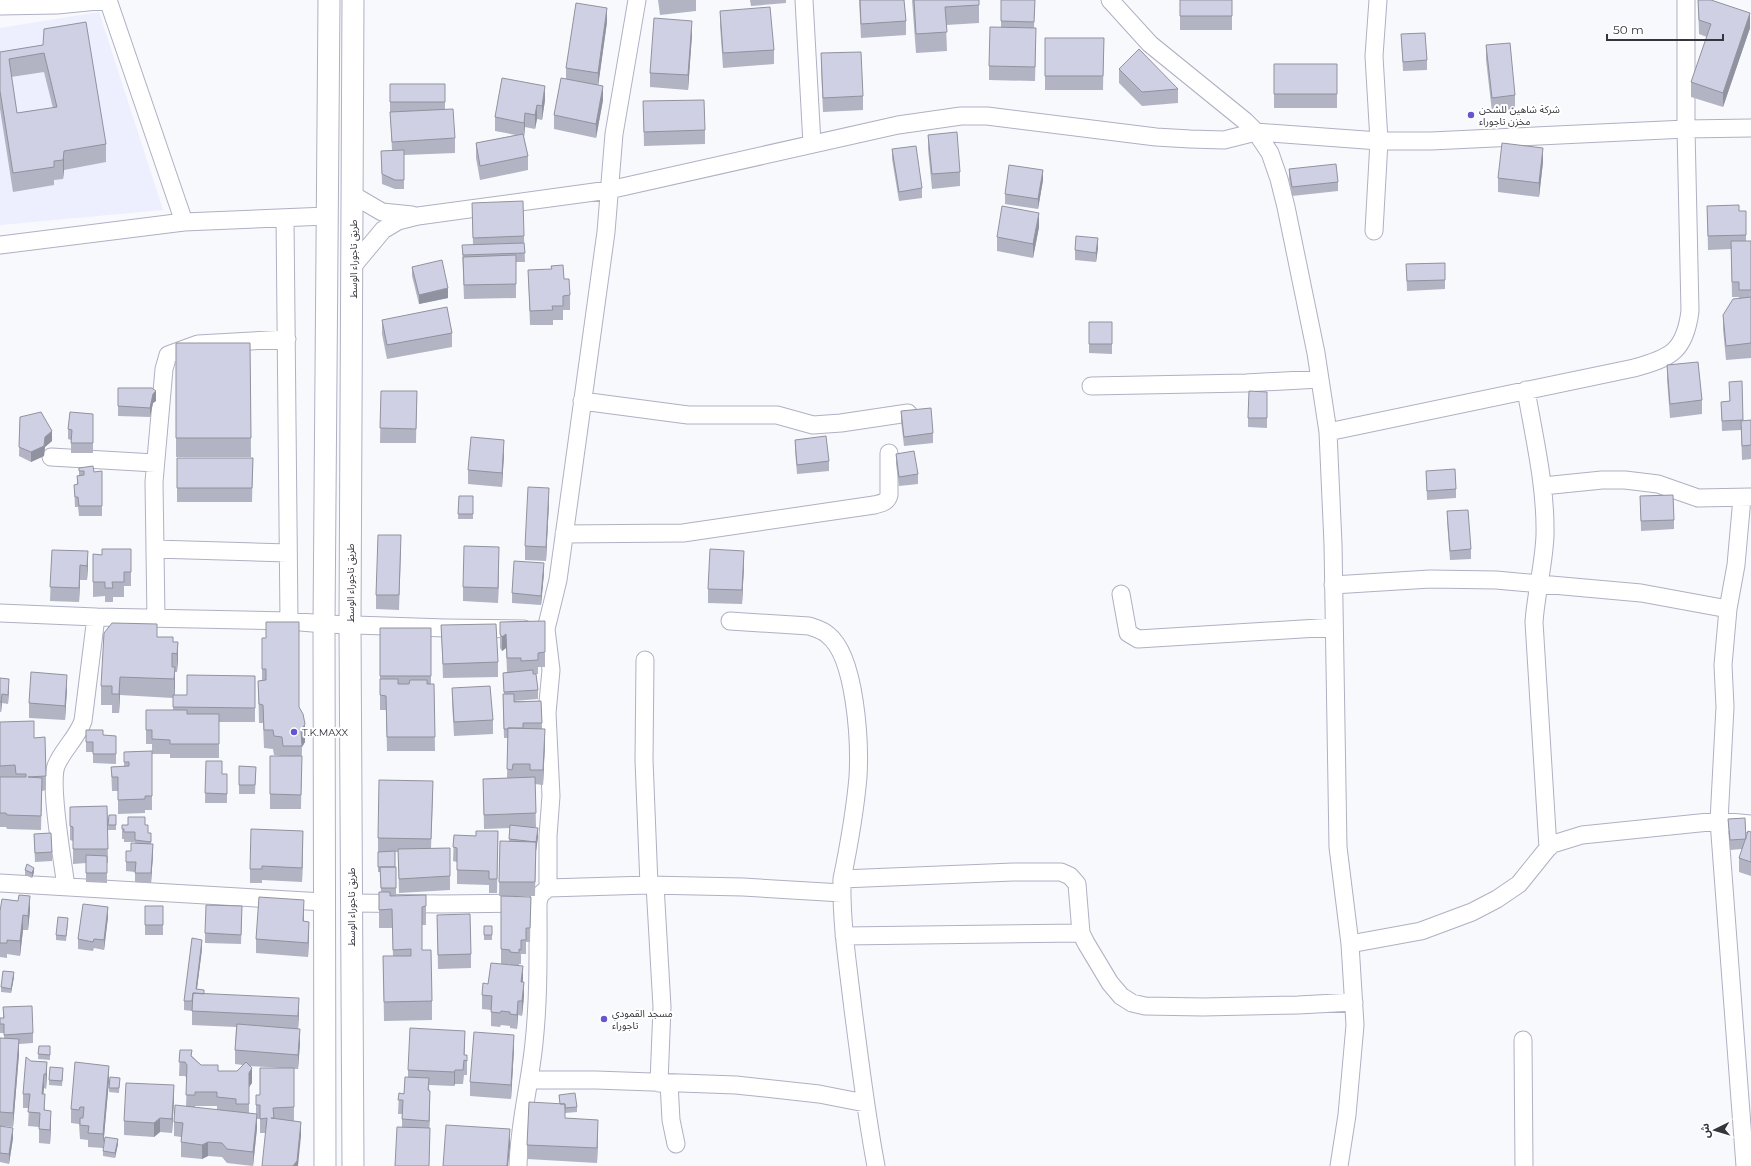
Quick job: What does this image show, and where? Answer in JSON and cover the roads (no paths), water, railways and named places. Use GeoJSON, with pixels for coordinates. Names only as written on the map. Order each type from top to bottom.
{"type":"FeatureCollection","features":[{"type":"Feature","properties":{"kind":"main road"},"geometry":{"type":"LineString","coordinates":[[325,1166],[324,624],[329,0]]}},
{"type":"Feature","properties":{"kind":"main road","name":"طريق تاجوراء الوسط"},"geometry":{"type":"LineString","coordinates":[[353,0],[353,266],[350,624],[353,1166]]}},
{"type":"Feature","properties":{"kind":"street"},"geometry":{"type":"LineString","coordinates":[[548,888],[548,836],[551,796],[547,713],[551,670],[546,629],[558,580],[606,232],[614,134],[636,0]]}},
{"type":"Feature","properties":{"kind":"street"},"geometry":{"type":"LineString","coordinates":[[804,0],[812,144]]}},
{"type":"Feature","properties":{"kind":"street"},"geometry":{"type":"LineString","coordinates":[[1110,0],[1150,44],[1245,121],[1256,132],[1270,153],[1286,206],[1320,379],[1328,432],[1331,475],[1338,847],[1350,944],[1355,1025],[1353,1065],[1339,1166]]}},
{"type":"Feature","properties":{"kind":"street"},"geometry":{"type":"LineString","coordinates":[[1374,231],[1379,141],[1374,56],[1378,0]]}},
{"type":"Feature","properties":{"kind":"street"},"geometry":{"type":"LineString","coordinates":[[1328,432],[1618,372],[1662,360],[1674,352],[1682,342],[1688,329],[1690,311],[1686,129],[1686,0]]}},
{"type":"Feature","properties":{"kind":"street"},"geometry":{"type":"LineString","coordinates":[[0,6],[56,5],[101,1],[184,222]]}},
{"type":"Feature","properties":{"kind":"street"},"geometry":{"type":"LineString","coordinates":[[353,266],[383,230],[398,221],[418,216],[609,190],[898,125],[961,116],[987,116],[1172,138],[1224,140],[1256,132],[1379,141],[1439,141],[1686,129],[1751,128]]}},
{"type":"Feature","properties":{"kind":"street"},"geometry":{"type":"LineString","coordinates":[[353,195],[382,212],[418,216]]}},
{"type":"Feature","properties":{"kind":"street"},"geometry":{"type":"LineString","coordinates":[[0,245],[184,222],[327,216]]}},
{"type":"Feature","properties":{"kind":"street"},"geometry":{"type":"LineString","coordinates":[[285,218],[289,621]]}},
{"type":"Feature","properties":{"kind":"street"},"geometry":{"type":"LineString","coordinates":[[156,618],[155,463],[164,370],[168,355],[198,344],[287,339]]}},
{"type":"Feature","properties":{"kind":"street"},"geometry":{"type":"LineString","coordinates":[[1091,386],[1246,383],[1320,379]]}},
{"type":"Feature","properties":{"kind":"street"},"geometry":{"type":"LineString","coordinates":[[1526,390],[1543,486],[1545,534],[1535,606],[1534,646],[1548,848]]}},
{"type":"Feature","properties":{"kind":"street"},"geometry":{"type":"LineString","coordinates":[[582,401],[688,414],[778,415],[813,425],[841,423],[908,413]]}},
{"type":"Feature","properties":{"kind":"street"},"geometry":{"type":"LineString","coordinates":[[564,534],[683,533],[884,503],[888,500],[889,495],[889,453]]}},
{"type":"Feature","properties":{"kind":"street"},"geometry":{"type":"LineString","coordinates":[[50,457],[155,463]]}},
{"type":"Feature","properties":{"kind":"street"},"geometry":{"type":"LineString","coordinates":[[1543,486],[1602,480],[1625,480],[1658,484],[1698,498],[1746,497],[1728,609],[1723,666],[1725,707],[1719,821],[1745,1166]]}},
{"type":"Feature","properties":{"kind":"street"},"geometry":{"type":"LineString","coordinates":[[155,549],[288,553]]}},
{"type":"Feature","properties":{"kind":"street"},"geometry":{"type":"LineString","coordinates":[[1333,585],[1453,579],[1496,580],[1641,593],[1728,609]]}},
{"type":"Feature","properties":{"kind":"street"},"geometry":{"type":"LineString","coordinates":[[1121,594],[1128,633],[1138,639],[1334,627]]}},
{"type":"Feature","properties":{"kind":"street"},"geometry":{"type":"LineString","coordinates":[[0,613],[96,617],[289,621],[324,624],[446,628],[546,629]]}},
{"type":"Feature","properties":{"kind":"street"},"geometry":{"type":"LineString","coordinates":[[66,887],[55,795],[55,772],[60,758],[80,731],[83,721],[96,617]]}},
{"type":"Feature","properties":{"kind":"street"},"geometry":{"type":"LineString","coordinates":[[730,621],[809,626],[818,629],[832,638],[842,654],[852,688],[858,754],[858,778],[842,886],[844,936],[865,1103],[876,1166]]}},
{"type":"Feature","properties":{"kind":"street"},"geometry":{"type":"LineString","coordinates":[[645,660],[644,760],[662,1007],[664,1083],[676,1144]]}},
{"type":"Feature","properties":{"kind":"street"},"geometry":{"type":"LineString","coordinates":[[1350,944],[1421,931],[1472,912],[1497,899],[1519,884],[1548,848],[1558,842],[1582,836],[1719,821],[1751,824]]}},
{"type":"Feature","properties":{"kind":"street"},"geometry":{"type":"LineString","coordinates":[[518,1166],[521,1123],[529,1080],[538,998],[538,903],[540,895],[548,888],[652,885],[743,888],[842,886],[1014,872],[1060,872],[1070,876],[1076,884],[1078,890],[1081,933],[1110,983],[1121,996],[1132,1003],[1145,1006],[1298,1006],[1354,1002]]}},
{"type":"Feature","properties":{"kind":"street"},"geometry":{"type":"LineString","coordinates":[[0,883],[324,902]]}},
{"type":"Feature","properties":{"kind":"street"},"geometry":{"type":"LineString","coordinates":[[351,903],[538,903]]}},
{"type":"Feature","properties":{"kind":"street"},"geometry":{"type":"LineString","coordinates":[[844,936],[1081,933]]}},
{"type":"Feature","properties":{"kind":"street"},"geometry":{"type":"LineString","coordinates":[[1523,1040],[1524,1166]]}},
{"type":"Feature","properties":{"kind":"street"},"geometry":{"type":"LineString","coordinates":[[529,1080],[596,1080],[736,1085],[819,1094],[865,1103]]}},
{"type":"Feature","properties":{"kind":"place","name":"شركة شاهين للشحن مخزن تاجوراء"},"geometry":{"type":"Point","coordinates":[1471,115]}},
{"type":"Feature","properties":{"kind":"place","name":"T.K.MAXX"},"geometry":{"type":"Point","coordinates":[294,732]}},
{"type":"Feature","properties":{"kind":"place","name":"مسجد القمودي تاجوراء"},"geometry":{"type":"Point","coordinates":[604,1019]}}]}
